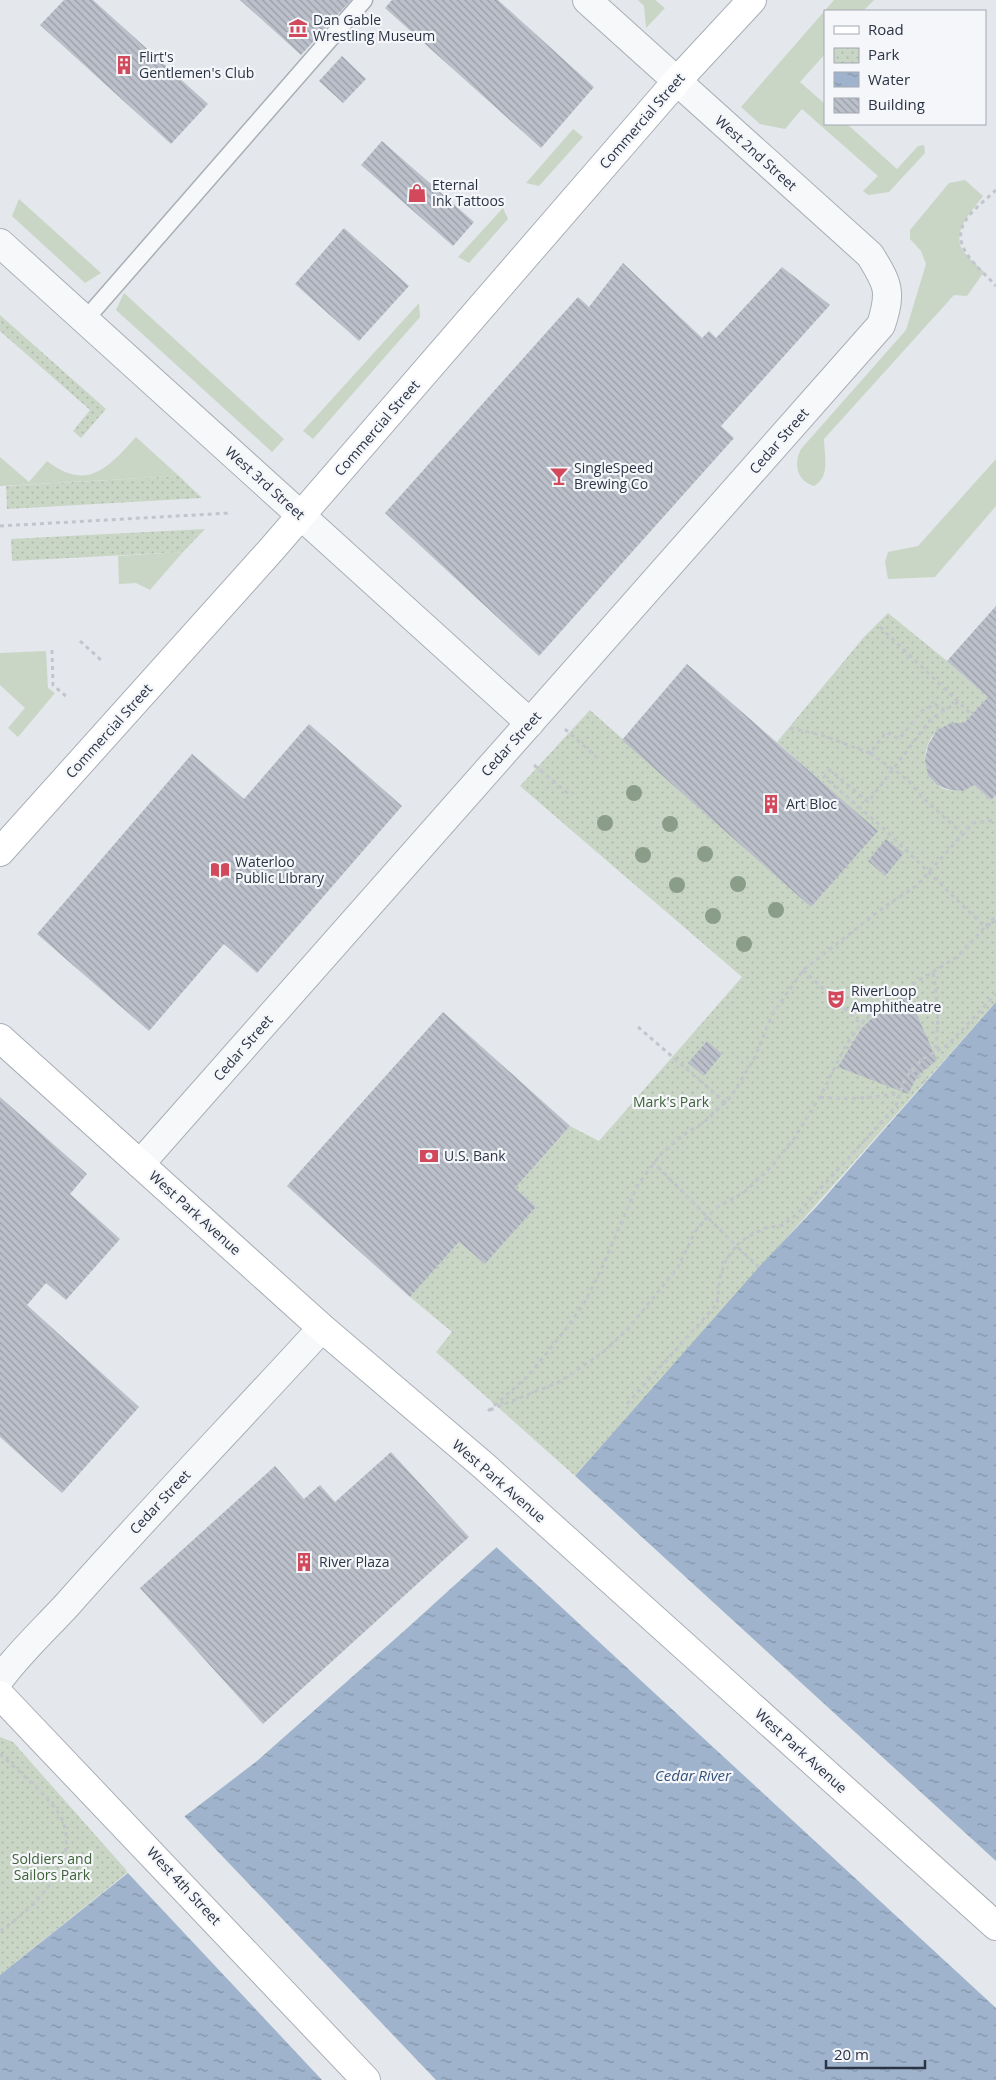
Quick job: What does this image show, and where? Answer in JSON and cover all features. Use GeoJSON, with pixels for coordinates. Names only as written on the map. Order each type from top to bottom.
{"type":"FeatureCollection","features":[{"type":"Feature","properties":{"kind":"street","name":"West 2nd Street"},"geometry":{"type":"LineString","coordinates":[[588,0],[676,82],[870,255],[884,278],[889,302],[882,325]]}},
{"type":"Feature","properties":{"kind":"street","name":"Commercial Street"},"geometry":{"type":"LineString","coordinates":[[0,852],[301,516],[676,82],[752,0]]}},
{"type":"Feature","properties":{"kind":"street","name":"West 3rd Street"},"geometry":{"type":"LineString","coordinates":[[0,243],[530,723]]}},
{"type":"Feature","properties":{"kind":"street","name":"Cedar Street"},"geometry":{"type":"LineString","coordinates":[[140,1164],[882,325]]}},
{"type":"Feature","properties":{"kind":"street","name":"West Park Avenue"},"geometry":{"type":"LineString","coordinates":[[0,1038],[322,1328],[484,1466],[996,1926]]}},
{"type":"Feature","properties":{"kind":"street","name":"Cedar Street"},"geometry":{"type":"LineString","coordinates":[[0,1679],[20,1653],[65,1607],[104,1562],[322,1328]]}},
{"type":"Feature","properties":{"kind":"street","name":"West 4th Street"},"geometry":{"type":"LineString","coordinates":[[0,1695],[104,1802],[366,2080]]}},
{"type":"Feature","properties":{"kind":"lane"},"geometry":{"type":"LineString","coordinates":[[85,320],[364,0]]}},
{"type":"Feature","properties":{"kind":"path"},"geometry":{"type":"LineString","coordinates":[[996,190],[966,220],[959,236],[962,249],[996,286]]}},
{"type":"Feature","properties":{"kind":"path"},"geometry":{"type":"LineString","coordinates":[[0,526],[230,513]]}},
{"type":"Feature","properties":{"kind":"path"},"geometry":{"type":"LineString","coordinates":[[880,627],[972,714]]}},
{"type":"Feature","properties":{"kind":"path"},"geometry":{"type":"LineString","coordinates":[[80,641],[101,660]]}},
{"type":"Feature","properties":{"kind":"path"},"geometry":{"type":"LineString","coordinates":[[52,650],[53,685],[68,698]]}},
{"type":"Feature","properties":{"kind":"path"},"geometry":{"type":"LineString","coordinates":[[958,702],[931,719],[868,802],[830,770],[824,777],[930,873],[985,927]]}},
{"type":"Feature","properties":{"kind":"path"},"geometry":{"type":"LineString","coordinates":[[870,753],[886,732],[899,739],[922,711],[935,704],[944,710]]}},
{"type":"Feature","properties":{"kind":"path"},"geometry":{"type":"LineString","coordinates":[[562,727],[602,761]]}},
{"type":"Feature","properties":{"kind":"path"},"geometry":{"type":"LineString","coordinates":[[790,728],[821,735],[870,753],[894,768],[963,834]]}},
{"type":"Feature","properties":{"kind":"path"},"geometry":{"type":"LineString","coordinates":[[531,763],[571,796]]}},
{"type":"Feature","properties":{"kind":"path"},"geometry":{"type":"LineString","coordinates":[[996,820],[973,823],[930,873],[916,886],[884,907],[803,970],[772,1015],[749,1067],[726,1103],[660,1155],[637,1186],[600,1272],[583,1305],[528,1376],[488,1411],[561,1381],[603,1352],[628,1329],[678,1267],[695,1232],[707,1217],[744,1192],[771,1167],[793,1140],[820,1097],[846,1045],[861,1024],[879,1005],[957,957],[996,916]]}},
{"type":"Feature","properties":{"kind":"path"},"geometry":{"type":"LineString","coordinates":[[985,927],[996,921]]}},
{"type":"Feature","properties":{"kind":"path"},"geometry":{"type":"LineString","coordinates":[[803,970],[861,1024]]}},
{"type":"Feature","properties":{"kind":"path"},"geometry":{"type":"LineString","coordinates":[[932,973],[938,1000],[939,1025],[935,1052]]}},
{"type":"Feature","properties":{"kind":"path"},"geometry":{"type":"LineString","coordinates":[[627,1404],[717,1304],[720,1277],[726,1260],[736,1246],[747,1237],[764,1228],[783,1225],[796,1215],[896,1106],[912,1069],[948,1045],[996,994]]}},
{"type":"Feature","properties":{"kind":"path"},"geometry":{"type":"LineString","coordinates":[[638,1027],[726,1103]]}},
{"type":"Feature","properties":{"kind":"path"},"geometry":{"type":"LineString","coordinates":[[912,1069],[926,1082]]}},
{"type":"Feature","properties":{"kind":"path"},"geometry":{"type":"LineString","coordinates":[[820,1097],[846,1100],[870,1099],[900,1093]]}},
{"type":"Feature","properties":{"kind":"path"},"geometry":{"type":"LineString","coordinates":[[654,1164],[759,1267]]}},
{"type":"Feature","properties":{"kind":"path"},"geometry":{"type":"LineString","coordinates":[[0,1754],[56,1808],[63,1824],[66,1842],[60,1869],[50,1887],[29,1910],[0,1930]]}},
{"type":"Feature","properties":{"kind":"green space"},"geometry":{"type":"Polygon","coordinates":[[[638,0],[655,0],[665,8],[646,28],[644,6],[638,0]]]}},
{"type":"Feature","properties":{"kind":"green space"},"geometry":{"type":"Polygon","coordinates":[[[834,0],[874,0],[864,10],[825,10],[834,0]]]}},
{"type":"Feature","properties":{"kind":"green space"},"geometry":{"type":"Polygon","coordinates":[[[824,12],[824,55],[800,82],[824,103],[824,125],[848,125],[897,169],[918,146],[924,145],[925,153],[889,192],[868,195],[863,191],[878,176],[802,109],[785,129],[760,124],[741,107],[824,12]]]}},
{"type":"Feature","properties":{"kind":"green space"},"geometry":{"type":"Polygon","coordinates":[[[573,129],[583,137],[539,186],[526,183],[573,129]]]}},
{"type":"Feature","properties":{"kind":"green space"},"geometry":{"type":"Polygon","coordinates":[[[965,180],[983,196],[965,221],[960,235],[960,242],[964,252],[984,272],[967,296],[954,295],[824,439],[825,471],[823,477],[814,486],[808,484],[800,476],[797,466],[801,449],[906,330],[926,264],[921,251],[910,239],[910,230],[949,183],[965,180]]]}},
{"type":"Feature","properties":{"kind":"green space"},"geometry":{"type":"Polygon","coordinates":[[[19,199],[101,273],[85,283],[12,216],[19,199]]]}},
{"type":"Feature","properties":{"kind":"green space"},"geometry":{"type":"Polygon","coordinates":[[[503,208],[508,219],[469,263],[458,257],[503,208]]]}},
{"type":"Feature","properties":{"kind":"green space"},"geometry":{"type":"Polygon","coordinates":[[[124,293],[284,439],[272,452],[116,310],[124,293]]]}},
{"type":"Feature","properties":{"kind":"green space"},"geometry":{"type":"Polygon","coordinates":[[[419,303],[420,317],[313,439],[303,431],[419,303]]]}},
{"type":"Feature","properties":{"kind":"green space"},"geometry":{"type":"Polygon","coordinates":[[[0,315],[106,409],[81,438],[73,431],[90,410],[0,331],[0,315]]]}},
{"type":"Feature","properties":{"kind":"green space"},"geometry":{"type":"Polygon","coordinates":[[[136,437],[179,476],[0,486],[0,457],[29,482],[47,461],[61,470],[74,475],[85,475],[96,472],[106,466],[136,437]]]}},
{"type":"Feature","properties":{"kind":"green space"},"geometry":{"type":"Polygon","coordinates":[[[996,459],[996,506],[935,577],[888,579],[885,562],[888,552],[918,546],[996,459]]]}},
{"type":"Feature","properties":{"kind":"green space"},"geometry":{"type":"Polygon","coordinates":[[[179,476],[202,498],[7,509],[6,486],[179,476]]]}},
{"type":"Feature","properties":{"kind":"green space"},"geometry":{"type":"Polygon","coordinates":[[[205,529],[183,552],[12,561],[11,539],[205,529]]]}},
{"type":"Feature","properties":{"kind":"green space"},"geometry":{"type":"Polygon","coordinates":[[[183,552],[150,590],[136,583],[119,584],[118,556],[183,552]]]}},
{"type":"Feature","properties":{"kind":"green space","name":"Mark's Park"},"geometry":{"type":"Polygon","coordinates":[[[888,613],[988,697],[964,723],[945,726],[933,736],[926,749],[926,764],[931,777],[941,787],[955,791],[974,785],[991,800],[996,795],[996,1002],[575,1476],[436,1352],[452,1332],[410,1297],[459,1242],[485,1264],[536,1207],[515,1188],[570,1126],[599,1141],[742,977],[520,786],[590,710],[811,907],[877,831],[777,742],[864,637],[888,613]]]}},
{"type":"Feature","properties":{"kind":"green space"},"geometry":{"type":"Polygon","coordinates":[[[46,651],[48,688],[55,693],[18,737],[8,728],[25,708],[0,685],[0,653],[46,651]]]}},
{"type":"Feature","properties":{"kind":"green space","name":"Soldiers and Sailors Park"},"geometry":{"type":"Polygon","coordinates":[[[0,1737],[13,1742],[128,1872],[0,1975],[0,1737]]]}},
{"type":"Feature","properties":{"kind":"water","name":"Cedar River"},"geometry":{"type":"Polygon","coordinates":[[[996,1002],[996,2080],[0,2080],[0,1975],[128,1873],[185,1816],[257,1761],[575,1476],[759,1267],[818,1205],[996,1002]]]}},
{"type":"Feature","properties":{"kind":"pier"},"geometry":{"type":"Polygon","coordinates":[[[573,1474],[996,1861],[996,2008],[494,1545],[573,1474]]]}},
{"type":"Feature","properties":{"kind":"pier"},"geometry":{"type":"Polygon","coordinates":[[[183,1815],[436,2080],[322,2080],[126,1871],[183,1815]]]}},
{"type":"Feature","properties":{"kind":"building","name":"Flirt's Gentlemen's Club"},"geometry":{"type":"Polygon","coordinates":[[[64,0],[93,0],[208,104],[171,144],[40,25],[64,0]]]}},
{"type":"Feature","properties":{"kind":"building","name":"Dan Gable Wrestling Museum"},"geometry":{"type":"Polygon","coordinates":[[[240,0],[351,0],[301,55],[240,0]]]}},
{"type":"Feature","properties":{"kind":"building"},"geometry":{"type":"Polygon","coordinates":[[[392,0],[498,0],[594,87],[541,148],[385,8],[392,0]]]}},
{"type":"Feature","properties":{"kind":"building"},"geometry":{"type":"Polygon","coordinates":[[[342,56],[366,79],[343,103],[319,81],[342,56]]]}},
{"type":"Feature","properties":{"kind":"building","name":"Eternal Ink Tattoos"},"geometry":{"type":"Polygon","coordinates":[[[382,141],[474,222],[453,246],[361,165],[382,141]]]}},
{"type":"Feature","properties":{"kind":"building"},"geometry":{"type":"Polygon","coordinates":[[[344,228],[409,286],[359,341],[295,284],[344,228]]]}},
{"type":"Feature","properties":{"kind":"building","name":"SingleSpeed Brewing Co"},"geometry":{"type":"Polygon","coordinates":[[[623,263],[702,338],[709,331],[716,338],[782,267],[830,305],[721,426],[734,438],[539,656],[385,513],[578,297],[589,307],[623,263]]]}},
{"type":"Feature","properties":{"kind":"building"},"geometry":{"type":"Polygon","coordinates":[[[996,606],[996,795],[991,800],[974,785],[963,791],[950,790],[937,785],[928,775],[925,760],[928,745],[937,730],[951,723],[964,723],[988,697],[947,661],[996,606]]]}},
{"type":"Feature","properties":{"kind":"building","name":"Art Bloc"},"geometry":{"type":"Polygon","coordinates":[[[687,664],[878,831],[811,907],[622,740],[687,664]]]}},
{"type":"Feature","properties":{"kind":"building","name":"Waterloo Public LIbrary"},"geometry":{"type":"Polygon","coordinates":[[[309,724],[402,806],[257,973],[224,944],[149,1031],[37,934],[192,754],[244,799],[309,724]]]}},
{"type":"Feature","properties":{"kind":"building"},"geometry":{"type":"Polygon","coordinates":[[[886,839],[904,853],[885,876],[868,861],[886,839]]]}},
{"type":"Feature","properties":{"kind":"building"},"geometry":{"type":"Polygon","coordinates":[[[907,993],[937,1060],[918,1075],[908,1094],[838,1067],[861,1029],[877,1013],[907,993]]]}},
{"type":"Feature","properties":{"kind":"building","name":"U.S. Bank"},"geometry":{"type":"Polygon","coordinates":[[[443,1012],[570,1126],[515,1188],[536,1207],[485,1264],[459,1242],[410,1297],[287,1186],[443,1012]]]}},
{"type":"Feature","properties":{"kind":"building"},"geometry":{"type":"Polygon","coordinates":[[[707,1041],[722,1054],[704,1076],[688,1063],[707,1041]]]}},
{"type":"Feature","properties":{"kind":"building"},"geometry":{"type":"Polygon","coordinates":[[[0,1097],[87,1174],[70,1194],[120,1239],[66,1300],[46,1283],[27,1305],[139,1407],[62,1493],[0,1437],[0,1097]]]}},
{"type":"Feature","properties":{"kind":"building","name":"River Plaza"},"geometry":{"type":"Polygon","coordinates":[[[391,1452],[469,1537],[263,1724],[140,1588],[275,1466],[304,1499],[320,1485],[335,1502],[391,1452]]]}},
{"type":"Feature","properties":{"kind":"place","name":"Dan Gable Wrestling Museum"},"geometry":{"type":"Point","coordinates":[298,28]}},
{"type":"Feature","properties":{"kind":"place","name":"Flirt's Gentlemen's Club"},"geometry":{"type":"Point","coordinates":[124,65]}},
{"type":"Feature","properties":{"kind":"place","name":"Eternal Ink Tattoos"},"geometry":{"type":"Point","coordinates":[417,193]}},
{"type":"Feature","properties":{"kind":"place","name":"SingleSpeed Brewing Co"},"geometry":{"type":"Point","coordinates":[559,476]}},
{"type":"Feature","properties":{"kind":"place","name":"Art Bloc"},"geometry":{"type":"Point","coordinates":[771,804]}},
{"type":"Feature","properties":{"kind":"place","name":"Waterloo Public LIbrary"},"geometry":{"type":"Point","coordinates":[220,870]}},
{"type":"Feature","properties":{"kind":"place","name":"RiverLoop Amphitheatre"},"geometry":{"type":"Point","coordinates":[836,999]}},
{"type":"Feature","properties":{"kind":"place","name":"U.S. Bank"},"geometry":{"type":"Point","coordinates":[429,1156]}},
{"type":"Feature","properties":{"kind":"place","name":"River Plaza"},"geometry":{"type":"Point","coordinates":[304,1562]}}]}
